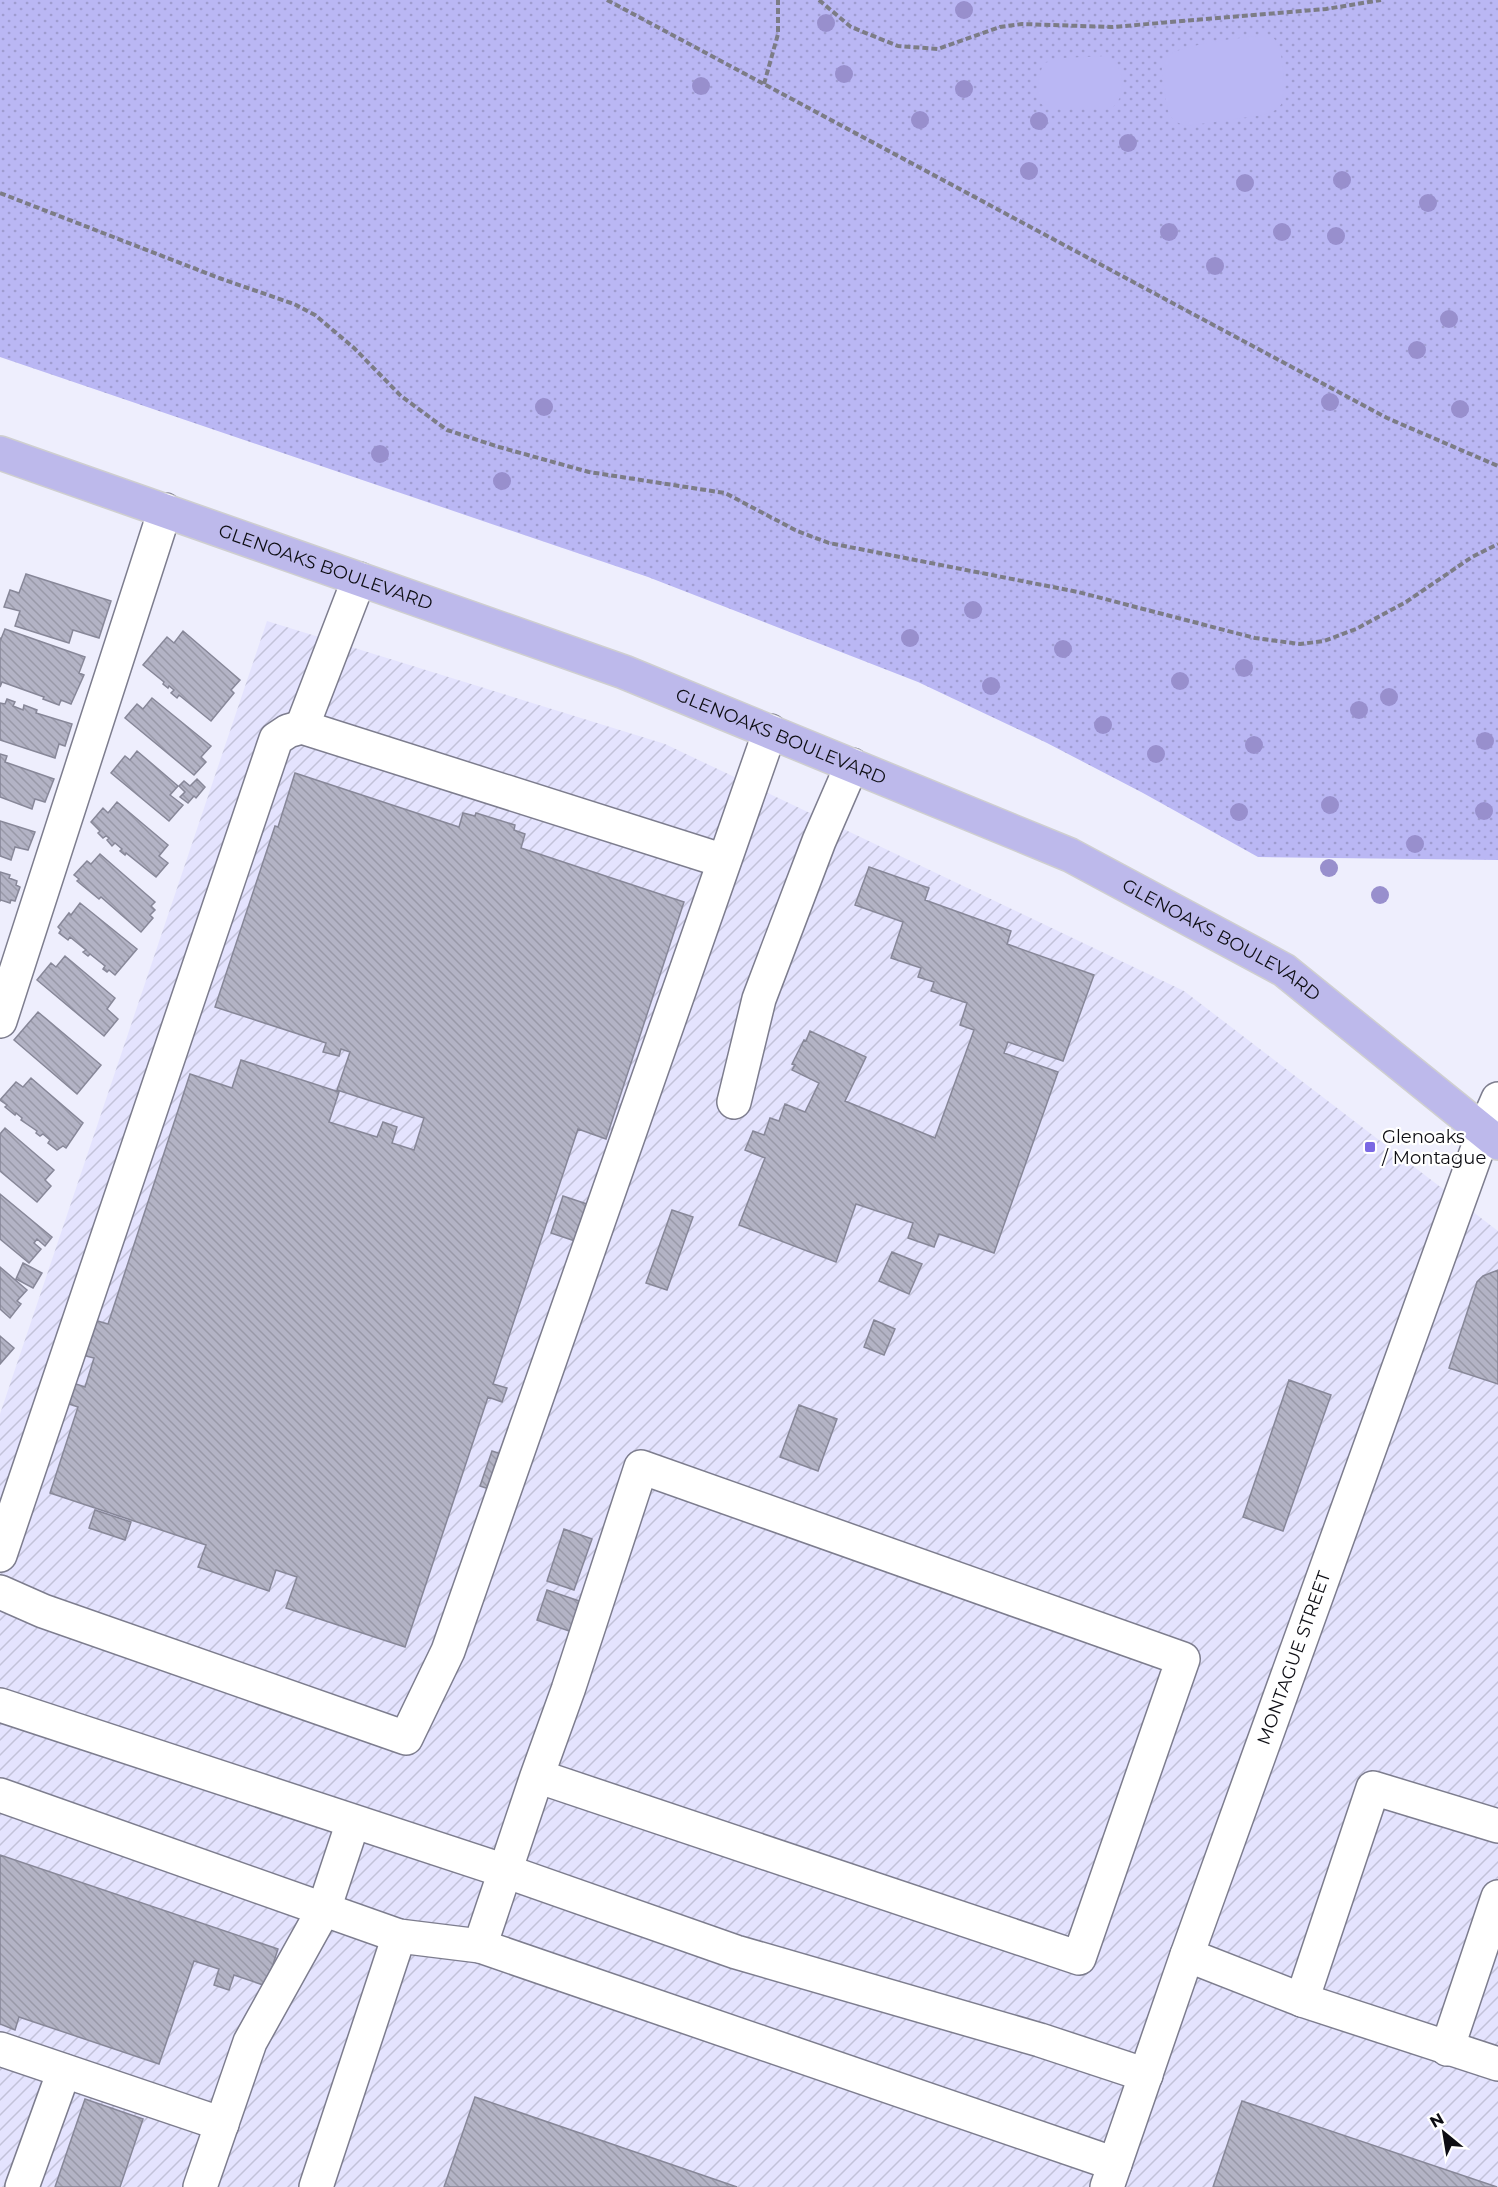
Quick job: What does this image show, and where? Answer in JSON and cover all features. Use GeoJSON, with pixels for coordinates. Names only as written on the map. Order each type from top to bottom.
{"type":"FeatureCollection","features":[{"type":"Feature","properties":{"kind":"main road","name":"GLENOAKS BOULEVARD"},"geometry":{"type":"LineString","coordinates":[[0,453],[624,672],[1070,855],[1284,970],[1491,1137]]}},
{"type":"Feature","properties":{"kind":"street"},"geometry":{"type":"LineString","coordinates":[[0,1020],[165,510]]}},
{"type":"Feature","properties":{"kind":"street"},"geometry":{"type":"LineString","coordinates":[[302,727],[359,579]]}},
{"type":"Feature","properties":{"kind":"street"},"geometry":{"type":"LineString","coordinates":[[0,1555],[276,739],[288,731],[302,727],[724,861]]}},
{"type":"Feature","properties":{"kind":"street"},"geometry":{"type":"LineString","coordinates":[[0,1592],[43,1611],[406,1738],[448,1651],[770,731]]}},
{"type":"Feature","properties":{"kind":"street"},"geometry":{"type":"LineString","coordinates":[[734,1102],[759,999],[819,841],[852,765]]}},
{"type":"Feature","properties":{"kind":"street","name":"MONTAGUE STREET"},"geometry":{"type":"LineString","coordinates":[[1111,2176],[1187,1955],[1491,1137],[1498,1099]]}},
{"type":"Feature","properties":{"kind":"street"},"geometry":{"type":"LineString","coordinates":[[480,1946],[537,1776],[568,1690],[641,1467],[1182,1659],[1079,1958],[537,1776]]}},
{"type":"Feature","properties":{"kind":"street"},"geometry":{"type":"LineString","coordinates":[[0,1705],[505,1871],[736,1952],[1040,2040],[1146,2075]]}},
{"type":"Feature","properties":{"kind":"street"},"geometry":{"type":"LineString","coordinates":[[1302,2000],[1373,1788],[1498,1826]]}},
{"type":"Feature","properties":{"kind":"street"},"geometry":{"type":"LineString","coordinates":[[0,1795],[399,1936],[480,1946],[1111,2176]]}},
{"type":"Feature","properties":{"kind":"street"},"geometry":{"type":"LineString","coordinates":[[200,2187],[250,2042],[324,1910],[353,1822]]}},
{"type":"Feature","properties":{"kind":"street"},"geometry":{"type":"LineString","coordinates":[[1447,2049],[1498,1897]]}},
{"type":"Feature","properties":{"kind":"street"},"geometry":{"type":"LineString","coordinates":[[316,2187],[399,1936]]}},
{"type":"Feature","properties":{"kind":"street"},"geometry":{"type":"LineString","coordinates":[[1187,1955],[1302,2000],[1498,2064]]}},
{"type":"Feature","properties":{"kind":"street"},"geometry":{"type":"LineString","coordinates":[[0,2049],[222,2124]]}},
{"type":"Feature","properties":{"kind":"street"},"geometry":{"type":"LineString","coordinates":[[22,2187],[64,2071]]}},
{"type":"Feature","properties":{"kind":"path"},"geometry":{"type":"LineString","coordinates":[[607,0],[1387,418],[1498,466]]}},
{"type":"Feature","properties":{"kind":"path"},"geometry":{"type":"LineString","coordinates":[[764,84],[778,34],[778,0]]}},
{"type":"Feature","properties":{"kind":"path"},"geometry":{"type":"LineString","coordinates":[[819,0],[851,27],[898,46],[938,49],[1000,27],[1022,24],[1112,27],[1326,9],[1381,0]]}},
{"type":"Feature","properties":{"kind":"path"},"geometry":{"type":"LineString","coordinates":[[0,193],[219,278],[294,304],[315,315],[354,348],[401,396],[447,430],[589,472],[725,493],[797,531],[829,543],[1078,592],[1255,639],[1300,644],[1324,641],[1356,629],[1406,602],[1472,557],[1498,544]]}},
{"type":"Feature","properties":{"kind":"shaded area"},"geometry":{"type":"Polygon","coordinates":[[[0,0],[1498,0],[1498,860],[1258,857],[1047,743],[918,682],[648,577],[0,357],[0,0]]]}},
{"type":"Feature","properties":{"kind":"shaded area"},"geometry":{"type":"Polygon","coordinates":[[[1263,35],[1272,37],[1276,42],[1282,59],[1284,92],[1278,108],[1263,115],[1186,126],[1172,118],[1167,105],[1162,74],[1163,62],[1168,56],[1192,46],[1263,35]]]}},
{"type":"Feature","properties":{"kind":"shaded area"},"geometry":{"type":"Polygon","coordinates":[[[1106,56],[1115,61],[1122,78],[1122,91],[1113,107],[1049,107],[1040,103],[1038,100],[1039,77],[1044,63],[1063,58],[1106,56]]]}},
{"type":"Feature","properties":{"kind":"shaded area"},"geometry":{"type":"Polygon","coordinates":[[[267,621],[665,744],[1184,991],[1498,1231],[1498,2187],[0,2187],[0,1414],[267,621]]]}},
{"type":"Feature","properties":{"kind":"building"},"geometry":{"type":"Polygon","coordinates":[[[26,574],[111,601],[99,638],[73,630],[69,643],[15,626],[20,611],[4,607],[10,590],[19,593],[26,574]]]}},
{"type":"Feature","properties":{"kind":"building"},"geometry":{"type":"Polygon","coordinates":[[[5,629],[85,657],[79,673],[84,675],[71,704],[61,700],[59,705],[43,699],[44,697],[2,682],[0,687],[0,638],[5,629]]]}},
{"type":"Feature","properties":{"kind":"building"},"geometry":{"type":"Polygon","coordinates":[[[183,631],[240,680],[231,690],[234,693],[211,721],[179,695],[177,698],[171,693],[174,690],[163,684],[164,682],[143,665],[167,637],[174,643],[183,631]]]}},
{"type":"Feature","properties":{"kind":"building"},"geometry":{"type":"Polygon","coordinates":[[[152,698],[211,746],[201,757],[206,762],[194,775],[125,718],[137,704],[143,709],[152,698]]]}},
{"type":"Feature","properties":{"kind":"building"},"geometry":{"type":"Polygon","coordinates":[[[7,699],[15,702],[13,706],[23,710],[24,705],[37,710],[36,713],[72,724],[65,746],[59,744],[55,758],[0,740],[0,703],[5,704],[7,699]]]}},
{"type":"Feature","properties":{"kind":"building"},"geometry":{"type":"Polygon","coordinates":[[[137,751],[178,786],[170,795],[183,805],[169,821],[111,773],[125,756],[130,760],[137,751]]]}},
{"type":"Feature","properties":{"kind":"building"},"geometry":{"type":"Polygon","coordinates":[[[0,754],[7,756],[5,762],[54,779],[45,802],[35,799],[32,809],[0,797],[0,754]]]}},
{"type":"Feature","properties":{"kind":"building"},"geometry":{"type":"Polygon","coordinates":[[[295,773],[459,827],[463,813],[475,816],[476,813],[515,825],[514,830],[525,834],[521,848],[684,902],[606,1139],[578,1129],[493,1384],[507,1388],[502,1402],[488,1397],[405,1647],[286,1608],[297,1577],[276,1570],[269,1591],[198,1567],[206,1545],[50,1493],[78,1407],[66,1403],[73,1383],[85,1387],[94,1358],[82,1355],[94,1320],[108,1324],[190,1074],[232,1088],[241,1060],[339,1092],[329,1122],[377,1137],[383,1122],[397,1127],[392,1143],[414,1150],[424,1118],[337,1090],[350,1052],[341,1049],[339,1056],[323,1052],[326,1043],[215,1007],[295,773]]]}},
{"type":"Feature","properties":{"kind":"building"},"geometry":{"type":"Polygon","coordinates":[[[197,779],[205,787],[196,798],[194,796],[188,803],[180,797],[185,792],[179,786],[184,781],[190,786],[197,779]]]}},
{"type":"Feature","properties":{"kind":"building"},"geometry":{"type":"Polygon","coordinates":[[[117,802],[168,845],[159,856],[168,863],[156,877],[126,853],[125,855],[120,851],[122,849],[115,843],[112,846],[107,840],[109,838],[106,836],[103,838],[91,822],[103,808],[108,813],[117,802]]]}},
{"type":"Feature","properties":{"kind":"building"},"geometry":{"type":"Polygon","coordinates":[[[0,821],[35,832],[28,850],[15,847],[11,860],[0,856],[0,821]]]}},
{"type":"Feature","properties":{"kind":"building"},"geometry":{"type":"Polygon","coordinates":[[[100,854],[155,902],[151,906],[155,910],[150,915],[153,918],[141,932],[101,897],[99,899],[77,881],[79,879],[74,875],[87,861],[91,864],[100,854]]]}},
{"type":"Feature","properties":{"kind":"building"},"geometry":{"type":"Polygon","coordinates":[[[869,867],[929,888],[925,900],[1011,931],[1007,944],[1094,975],[1063,1061],[1008,1042],[1004,1053],[1058,1072],[994,1253],[939,1234],[934,1247],[908,1238],[913,1223],[856,1204],[836,1262],[739,1225],[765,1158],[745,1150],[753,1131],[764,1135],[770,1118],[779,1121],[785,1104],[805,1112],[819,1083],[792,1070],[795,1065],[792,1064],[810,1031],[866,1057],[845,1101],[935,1138],[974,1030],[960,1025],[967,1003],[931,991],[934,982],[918,977],[921,968],[891,958],[903,922],[855,905],[869,867]]]}},
{"type":"Feature","properties":{"kind":"building"},"geometry":{"type":"Polygon","coordinates":[[[0,872],[10,875],[9,878],[17,881],[16,885],[20,887],[15,901],[11,900],[10,903],[0,901],[0,872]]]}},
{"type":"Feature","properties":{"kind":"building"},"geometry":{"type":"Polygon","coordinates":[[[80,903],[137,949],[115,975],[103,969],[105,966],[90,954],[88,956],[83,952],[86,950],[70,937],[68,940],[59,933],[61,930],[58,927],[80,903]]]}},
{"type":"Feature","properties":{"kind":"building"},"geometry":{"type":"Polygon","coordinates":[[[65,956],[115,998],[107,1009],[118,1019],[104,1036],[37,980],[51,963],[56,967],[65,956]]]}},
{"type":"Feature","properties":{"kind":"building"},"geometry":{"type":"Polygon","coordinates":[[[38,1012],[101,1065],[77,1094],[14,1040],[38,1012]]]}},
{"type":"Feature","properties":{"kind":"building"},"geometry":{"type":"Polygon","coordinates":[[[31,1078],[83,1123],[66,1148],[63,1146],[57,1150],[48,1143],[50,1140],[43,1134],[40,1136],[36,1133],[37,1131],[5,1107],[7,1105],[0,1100],[16,1082],[23,1087],[31,1078]]]}},
{"type":"Feature","properties":{"kind":"building"},"geometry":{"type":"Polygon","coordinates":[[[5,1128],[54,1170],[45,1180],[51,1186],[37,1202],[0,1171],[0,1134],[5,1128]]]}},
{"type":"Feature","properties":{"kind":"building"},"geometry":{"type":"Polygon","coordinates":[[[0,1194],[52,1237],[45,1246],[37,1239],[34,1243],[41,1249],[29,1263],[0,1239],[0,1194]]]}},
{"type":"Feature","properties":{"kind":"building"},"geometry":{"type":"Polygon","coordinates":[[[563,1196],[596,1207],[584,1244],[551,1233],[563,1196]]]}},
{"type":"Feature","properties":{"kind":"building"},"geometry":{"type":"Polygon","coordinates":[[[672,1210],[693,1217],[667,1290],[646,1283],[672,1210]]]}},
{"type":"Feature","properties":{"kind":"building"},"geometry":{"type":"Polygon","coordinates":[[[892,1252],[922,1264],[909,1294],[879,1281],[892,1252]]]}},
{"type":"Feature","properties":{"kind":"building"},"geometry":{"type":"Polygon","coordinates":[[[23,1263],[42,1273],[33,1288],[16,1279],[23,1263]]]}},
{"type":"Feature","properties":{"kind":"building"},"geometry":{"type":"Polygon","coordinates":[[[0,1267],[27,1290],[17,1301],[21,1304],[10,1318],[0,1309],[0,1267]]]}},
{"type":"Feature","properties":{"kind":"building"},"geometry":{"type":"Polygon","coordinates":[[[1498,1270],[1498,1384],[1449,1368],[1477,1282],[1483,1276],[1498,1270]]]}},
{"type":"Feature","properties":{"kind":"building"},"geometry":{"type":"Polygon","coordinates":[[[874,1320],[895,1329],[884,1355],[864,1347],[874,1320]]]}},
{"type":"Feature","properties":{"kind":"building"},"geometry":{"type":"Polygon","coordinates":[[[0,1336],[14,1348],[0,1364],[0,1336]]]}},
{"type":"Feature","properties":{"kind":"building"},"geometry":{"type":"Polygon","coordinates":[[[1289,1380],[1331,1395],[1283,1531],[1243,1517],[1289,1380]]]}},
{"type":"Feature","properties":{"kind":"building"},"geometry":{"type":"Polygon","coordinates":[[[799,1405],[837,1419],[818,1471],[780,1457],[799,1405]]]}},
{"type":"Feature","properties":{"kind":"building"},"geometry":{"type":"Polygon","coordinates":[[[492,1451],[504,1455],[492,1490],[480,1486],[492,1451]]]}},
{"type":"Feature","properties":{"kind":"building"},"geometry":{"type":"Polygon","coordinates":[[[95,1510],[131,1522],[125,1540],[89,1528],[95,1510]]]}},
{"type":"Feature","properties":{"kind":"building"},"geometry":{"type":"Polygon","coordinates":[[[564,1529],[592,1539],[574,1590],[547,1581],[564,1529]]]}},
{"type":"Feature","properties":{"kind":"building"},"geometry":{"type":"Polygon","coordinates":[[[547,1590],[591,1605],[581,1635],[537,1620],[547,1590]]]}},
{"type":"Feature","properties":{"kind":"building"},"geometry":{"type":"Polygon","coordinates":[[[0,1855],[278,1949],[266,1986],[234,1975],[229,1990],[214,1985],[219,1969],[194,1961],[159,2064],[19,2017],[15,2030],[0,2024],[0,1855]]]}},
{"type":"Feature","properties":{"kind":"building"},"geometry":{"type":"Polygon","coordinates":[[[475,2097],[737,2187],[444,2187],[475,2097]]]}},
{"type":"Feature","properties":{"kind":"building"},"geometry":{"type":"Polygon","coordinates":[[[85,2099],[143,2119],[120,2187],[55,2187],[85,2099]]]}},
{"type":"Feature","properties":{"kind":"building"},"geometry":{"type":"Polygon","coordinates":[[[1242,2101],[1497,2187],[1213,2187],[1242,2101]]]}},
{"type":"Feature","properties":{"kind":"place","name":"Glenoaks / Montague"},"geometry":{"type":"Point","coordinates":[1370,1147]}}]}
